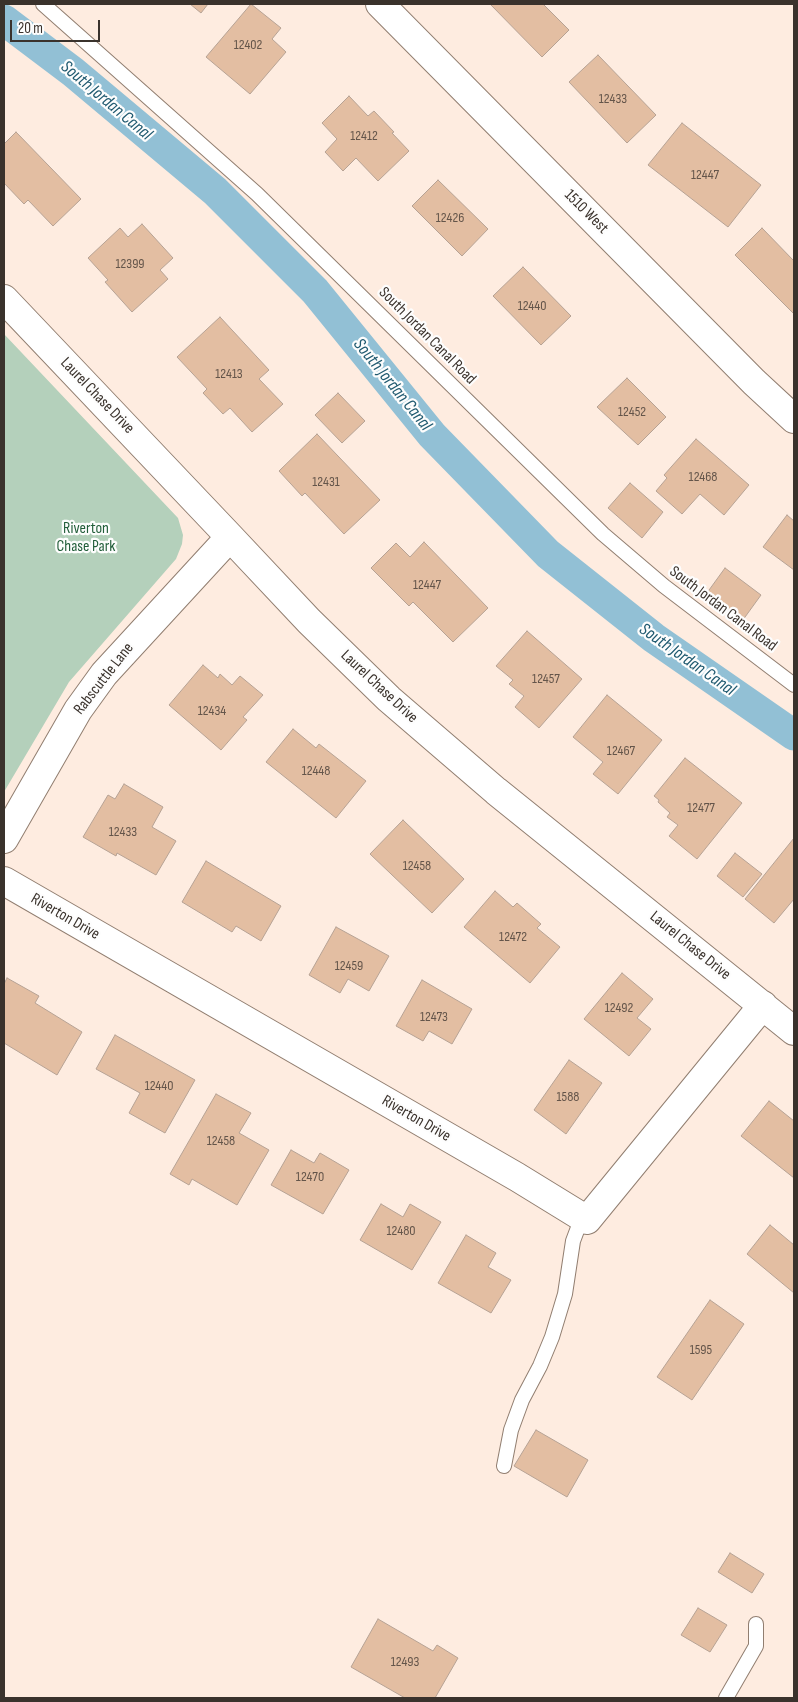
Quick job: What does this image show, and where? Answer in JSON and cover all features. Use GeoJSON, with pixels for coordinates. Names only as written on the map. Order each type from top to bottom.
{"type":"FeatureCollection","features":[{"type":"Feature","properties":{"kind":"street","name":"1510 West"},"geometry":{"type":"LineString","coordinates":[[380,4],[747,375],[794,418]]}},
{"type":"Feature","properties":{"kind":"street","name":"Laurel Chase Drive"},"geometry":{"type":"LineString","coordinates":[[4,299],[230,536],[309,622],[389,699],[496,791],[794,1030]]}},
{"type":"Feature","properties":{"kind":"street","name":"Rabscuttle Lane"},"geometry":{"type":"LineString","coordinates":[[4,839],[78,710],[104,674],[230,536]]}},
{"type":"Feature","properties":{"kind":"street","name":"Riverton Drive"},"geometry":{"type":"LineString","coordinates":[[4,881],[517,1177],[582,1217]]}},
{"type":"Feature","properties":{"kind":"street"},"geometry":{"type":"LineString","coordinates":[[582,1217],[587,1220],[763,1006]]}},
{"type":"Feature","properties":{"kind":"lane","name":"South Jordan Canal Road"},"geometry":{"type":"LineString","coordinates":[[43,4],[257,194],[602,534],[664,586],[794,685]]}},
{"type":"Feature","properties":{"kind":"lane"},"geometry":{"type":"LineString","coordinates":[[504,1466],[511,1430],[522,1400],[540,1366],[552,1337],[565,1294],[573,1241],[582,1217]]}},
{"type":"Feature","properties":{"kind":"lane"},"geometry":{"type":"LineString","coordinates":[[726,1698],[756,1646],[756,1624]]}},
{"type":"Feature","properties":{"kind":"green space","name":"Riverton Chase Park"},"geometry":{"type":"Polygon","coordinates":[[[4,334],[178,518],[183,535],[182,544],[176,559],[69,682],[4,792],[4,334]]]}},
{"type":"Feature","properties":{"kind":"building"},"geometry":{"type":"Polygon","coordinates":[[[190,4],[208,4],[201,13],[190,4]]]}},
{"type":"Feature","properties":{"kind":"building"},"geometry":{"type":"Polygon","coordinates":[[[251,4],[281,28],[272,39],[286,52],[250,94],[206,57],[251,4]]]}},
{"type":"Feature","properties":{"kind":"building"},"geometry":{"type":"Polygon","coordinates":[[[490,4],[543,4],[569,30],[542,57],[490,4]]]}},
{"type":"Feature","properties":{"kind":"building"},"geometry":{"type":"Polygon","coordinates":[[[598,55],[656,115],[627,143],[569,82],[598,55]]]}},
{"type":"Feature","properties":{"kind":"building"},"geometry":{"type":"Polygon","coordinates":[[[349,96],[368,116],[374,111],[409,151],[378,181],[356,158],[343,171],[325,152],[337,139],[322,123],[349,96]]]}},
{"type":"Feature","properties":{"kind":"building"},"geometry":{"type":"Polygon","coordinates":[[[682,123],[761,185],[728,227],[648,165],[682,123]]]}},
{"type":"Feature","properties":{"kind":"building"},"geometry":{"type":"Polygon","coordinates":[[[16,132],[81,199],[53,226],[28,200],[24,204],[4,183],[4,144],[16,132]]]}},
{"type":"Feature","properties":{"kind":"building"},"geometry":{"type":"Polygon","coordinates":[[[438,180],[488,229],[462,256],[412,206],[438,180]]]}},
{"type":"Feature","properties":{"kind":"building"},"geometry":{"type":"Polygon","coordinates":[[[142,224],[173,258],[160,270],[168,279],[132,312],[105,282],[108,280],[88,258],[120,228],[128,237],[142,224]]]}},
{"type":"Feature","properties":{"kind":"building"},"geometry":{"type":"Polygon","coordinates":[[[762,228],[794,261],[794,314],[735,255],[762,228]]]}},
{"type":"Feature","properties":{"kind":"building"},"geometry":{"type":"Polygon","coordinates":[[[523,267],[571,316],[541,345],[493,296],[523,267]]]}},
{"type":"Feature","properties":{"kind":"building"},"geometry":{"type":"Polygon","coordinates":[[[220,317],[269,370],[259,379],[283,404],[252,432],[230,408],[223,414],[203,393],[207,389],[177,357],[220,317]]]}},
{"type":"Feature","properties":{"kind":"building"},"geometry":{"type":"Polygon","coordinates":[[[627,378],[666,417],[638,445],[597,407],[627,378]]]}},
{"type":"Feature","properties":{"kind":"building"},"geometry":{"type":"Polygon","coordinates":[[[338,393],[365,421],[342,443],[315,415],[338,393]]]}},
{"type":"Feature","properties":{"kind":"building"},"geometry":{"type":"Polygon","coordinates":[[[317,434],[380,500],[344,534],[305,493],[302,496],[279,471],[317,434]]]}},
{"type":"Feature","properties":{"kind":"building"},"geometry":{"type":"Polygon","coordinates":[[[696,439],[749,485],[724,515],[700,494],[682,514],[656,491],[667,478],[664,475],[696,439]]]}},
{"type":"Feature","properties":{"kind":"building"},"geometry":{"type":"Polygon","coordinates":[[[630,483],[663,512],[642,538],[608,508],[630,483]]]}},
{"type":"Feature","properties":{"kind":"building"},"geometry":{"type":"Polygon","coordinates":[[[787,515],[794,521],[794,570],[763,547],[787,515]]]}},
{"type":"Feature","properties":{"kind":"building"},"geometry":{"type":"Polygon","coordinates":[[[424,542],[488,608],[453,642],[413,602],[409,606],[371,568],[396,543],[410,557],[424,542]]]}},
{"type":"Feature","properties":{"kind":"building"},"geometry":{"type":"Polygon","coordinates":[[[725,568],[761,595],[740,624],[704,597],[725,568]]]}},
{"type":"Feature","properties":{"kind":"building"},"geometry":{"type":"Polygon","coordinates":[[[527,631],[582,679],[539,728],[515,707],[524,696],[509,684],[513,680],[496,666],[527,631]]]}},
{"type":"Feature","properties":{"kind":"building"},"geometry":{"type":"Polygon","coordinates":[[[203,665],[218,678],[220,674],[232,685],[240,676],[263,695],[243,717],[247,720],[221,750],[169,705],[203,665]]]}},
{"type":"Feature","properties":{"kind":"building"},"geometry":{"type":"Polygon","coordinates":[[[607,695],[662,740],[618,794],[593,774],[603,762],[573,737],[607,695]]]}},
{"type":"Feature","properties":{"kind":"building"},"geometry":{"type":"Polygon","coordinates":[[[293,729],[316,748],[319,744],[366,781],[336,818],[266,762],[293,729]]]}},
{"type":"Feature","properties":{"kind":"building"},"geometry":{"type":"Polygon","coordinates":[[[685,758],[742,803],[697,859],[669,836],[678,825],[667,817],[670,813],[654,796],[685,758]]]}},
{"type":"Feature","properties":{"kind":"building"},"geometry":{"type":"Polygon","coordinates":[[[124,784],[163,807],[152,827],[176,841],[156,875],[117,853],[116,856],[83,837],[108,795],[115,799],[124,784]]]}},
{"type":"Feature","properties":{"kind":"building"},"geometry":{"type":"Polygon","coordinates":[[[403,820],[464,879],[432,913],[370,854],[403,820]]]}},
{"type":"Feature","properties":{"kind":"building"},"geometry":{"type":"Polygon","coordinates":[[[794,838],[794,899],[774,923],[745,899],[794,838]]]}},
{"type":"Feature","properties":{"kind":"building"},"geometry":{"type":"Polygon","coordinates":[[[735,853],[762,874],[743,897],[717,876],[735,853]]]}},
{"type":"Feature","properties":{"kind":"building"},"geometry":{"type":"Polygon","coordinates":[[[206,861],[281,906],[261,941],[236,926],[232,932],[182,902],[206,861]]]}},
{"type":"Feature","properties":{"kind":"building"},"geometry":{"type":"Polygon","coordinates":[[[495,891],[513,907],[517,903],[541,924],[537,928],[560,947],[530,983],[464,927],[495,891]]]}},
{"type":"Feature","properties":{"kind":"building"},"geometry":{"type":"Polygon","coordinates":[[[336,927],[389,956],[369,991],[348,979],[340,993],[309,975],[336,927]]]}},
{"type":"Feature","properties":{"kind":"building"},"geometry":{"type":"Polygon","coordinates":[[[622,973],[653,999],[637,1018],[651,1029],[629,1056],[584,1019],[622,973]]]}},
{"type":"Feature","properties":{"kind":"building"},"geometry":{"type":"Polygon","coordinates":[[[7,978],[39,996],[35,1003],[82,1032],[57,1075],[4,1043],[4,984],[7,978]]]}},
{"type":"Feature","properties":{"kind":"building"},"geometry":{"type":"Polygon","coordinates":[[[422,980],[472,1009],[452,1044],[429,1031],[423,1041],[396,1026],[422,980]]]}},
{"type":"Feature","properties":{"kind":"building"},"geometry":{"type":"Polygon","coordinates":[[[115,1035],[195,1080],[165,1133],[129,1113],[140,1093],[96,1069],[115,1035]]]}},
{"type":"Feature","properties":{"kind":"building"},"geometry":{"type":"Polygon","coordinates":[[[569,1060],[602,1083],[566,1134],[534,1110],[569,1060]]]}},
{"type":"Feature","properties":{"kind":"building"},"geometry":{"type":"Polygon","coordinates":[[[216,1094],[251,1113],[239,1133],[269,1150],[237,1205],[192,1179],[189,1185],[170,1174],[216,1094]]]}},
{"type":"Feature","properties":{"kind":"building"},"geometry":{"type":"Polygon","coordinates":[[[769,1101],[794,1121],[794,1178],[741,1136],[769,1101]]]}},
{"type":"Feature","properties":{"kind":"building"},"geometry":{"type":"Polygon","coordinates":[[[291,1150],[314,1163],[320,1153],[349,1170],[323,1214],[271,1185],[291,1150]]]}},
{"type":"Feature","properties":{"kind":"building"},"geometry":{"type":"Polygon","coordinates":[[[381,1204],[403,1217],[410,1204],[441,1222],[412,1270],[360,1240],[381,1204]]]}},
{"type":"Feature","properties":{"kind":"building"},"geometry":{"type":"Polygon","coordinates":[[[770,1225],[794,1245],[794,1293],[747,1254],[770,1225]]]}},
{"type":"Feature","properties":{"kind":"building"},"geometry":{"type":"Polygon","coordinates":[[[466,1235],[496,1253],[488,1267],[511,1280],[491,1313],[438,1283],[466,1235]]]}},
{"type":"Feature","properties":{"kind":"building"},"geometry":{"type":"Polygon","coordinates":[[[710,1300],[744,1324],[692,1400],[657,1377],[710,1300]]]}},
{"type":"Feature","properties":{"kind":"building"},"geometry":{"type":"Polygon","coordinates":[[[536,1430],[588,1460],[567,1497],[514,1466],[536,1430]]]}},
{"type":"Feature","properties":{"kind":"building"},"geometry":{"type":"Polygon","coordinates":[[[730,1553],[764,1574],[752,1593],[718,1572],[730,1553]]]}},
{"type":"Feature","properties":{"kind":"building"},"geometry":{"type":"Polygon","coordinates":[[[698,1608],[727,1625],[710,1652],[681,1635],[698,1608]]]}},
{"type":"Feature","properties":{"kind":"building"},"geometry":{"type":"Polygon","coordinates":[[[378,1619],[433,1651],[437,1645],[458,1658],[435,1698],[405,1698],[351,1667],[378,1619]]]}},
{"type":"Feature","properties":{"kind":"waterway","name":"South Jordan Canal"},"geometry":{"type":"LineString","coordinates":[[4,20],[73,72],[215,191],[315,291],[432,435],[548,554],[654,638],[794,735]]}}]}
